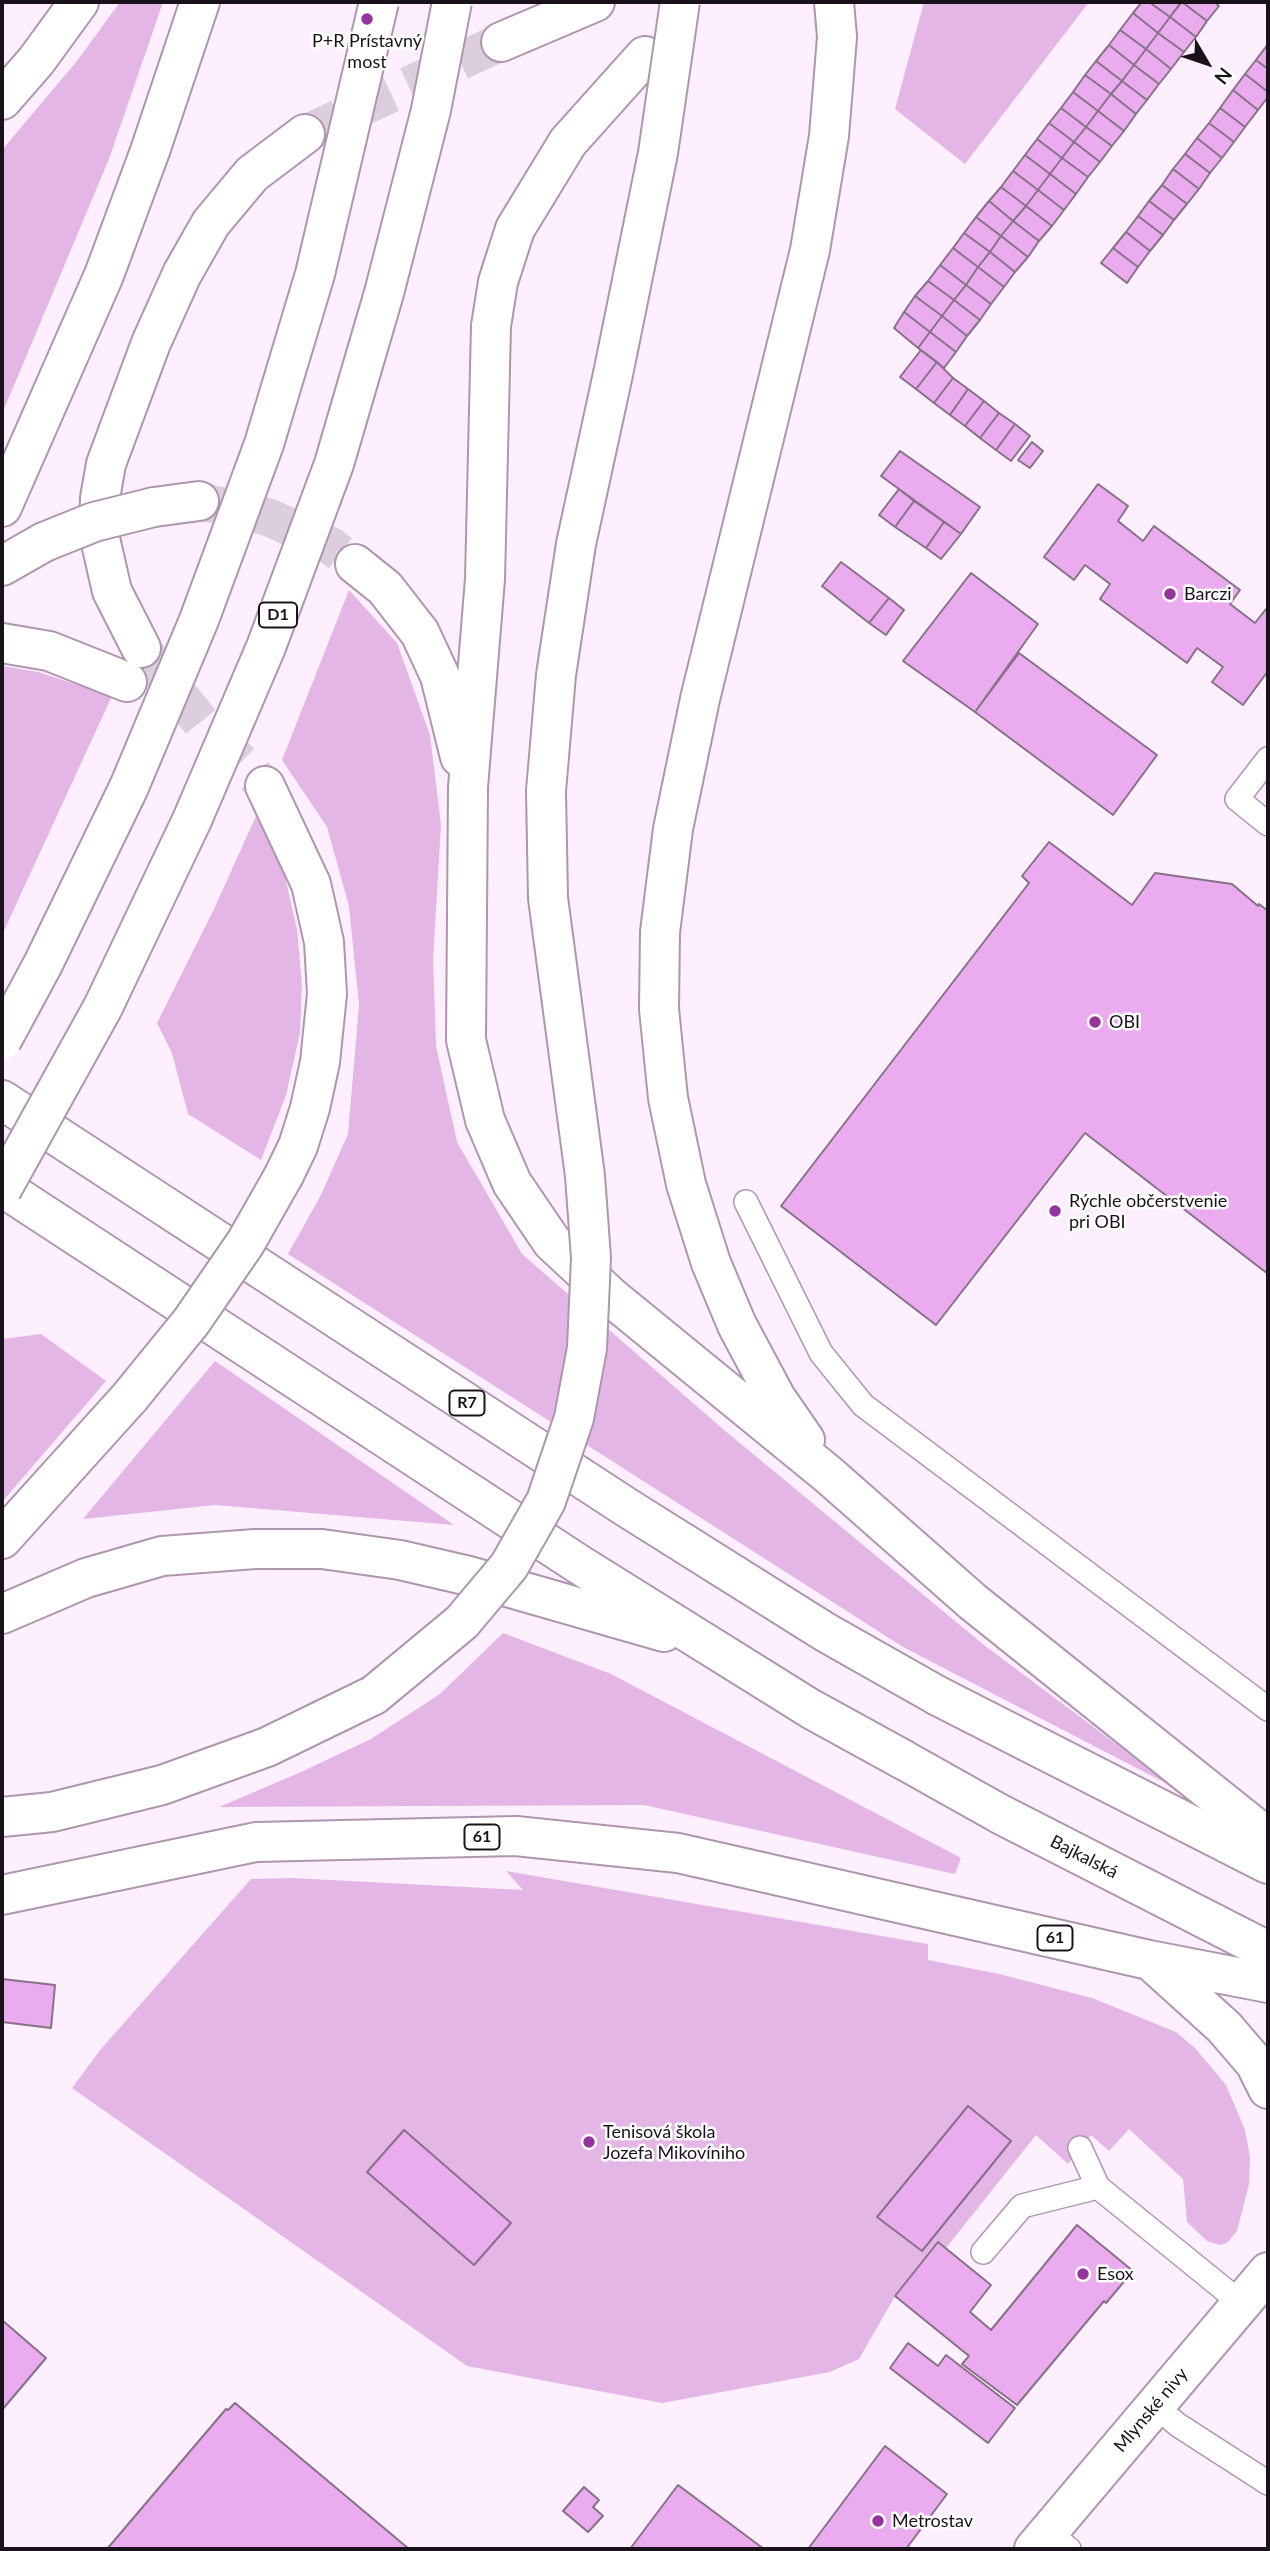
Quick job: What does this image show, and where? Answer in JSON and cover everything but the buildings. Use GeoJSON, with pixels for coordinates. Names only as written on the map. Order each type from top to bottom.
{"type":"FeatureCollection","features":[{"type":"Feature","properties":{"kind":"main road"},"geometry":{"type":"LineString","coordinates":[[2,100],[36,61],[79,2]]}},
{"type":"Feature","properties":{"kind":"main road"},"geometry":{"type":"LineString","coordinates":[[2,507],[104,275],[150,151],[200,2]]}},
{"type":"Feature","properties":{"kind":"main road"},"geometry":{"type":"LineString","coordinates":[[2,1040],[43,964],[129,787],[199,620],[259,457],[314,274],[379,2]]}},
{"type":"Feature","properties":{"kind":"main road","name":"D1"},"geometry":{"type":"LineString","coordinates":[[2,1188],[103,1007],[192,820],[267,647],[334,464],[384,293],[431,110],[452,2]]}},
{"type":"Feature","properties":{"kind":"main road"},"geometry":{"type":"LineString","coordinates":[[500,43],[594,2]]}},
{"type":"Feature","properties":{"kind":"main road"},"geometry":{"type":"LineString","coordinates":[[2,1817],[52,1812],[162,1785],[267,1747],[374,1695],[462,1622],[509,1566],[546,1500],[574,1418],[581,1383],[587,1348],[591,1258],[584,1177],[548,898],[546,792],[556,675],[576,544],[658,153],[680,2]]}},
{"type":"Feature","properties":{"kind":"main road"},"geometry":{"type":"LineString","coordinates":[[830,1476],[776,1398],[737,1325],[711,1263],[686,1184],[668,1098],[659,1009],[660,933],[673,829],[700,699],[810,250],[829,136],[837,37],[834,2]]}},
{"type":"Feature","properties":{"kind":"main road"},"geometry":{"type":"LineString","coordinates":[[645,56],[568,142],[515,229],[498,282],[491,326],[485,579],[468,786],[466,1040],[485,1120],[512,1183],[552,1242],[611,1297],[830,1476],[973,1602],[1268,1838]]}},
{"type":"Feature","properties":{"kind":"main road"},"geometry":{"type":"LineString","coordinates":[[2,643],[134,665],[112,591],[99,534],[100,498],[106,464],[151,343],[182,274],[211,223],[252,174],[305,134]]}},
{"type":"Feature","properties":{"kind":"main road"},"geometry":{"type":"LineString","coordinates":[[2,566],[44,542],[94,522],[154,507],[199,501]]}},
{"type":"Feature","properties":{"kind":"main road"},"geometry":{"type":"LineString","coordinates":[[355,564],[385,588],[420,633],[440,676],[468,786]]}},
{"type":"Feature","properties":{"kind":"main road"},"geometry":{"type":"LineString","coordinates":[[2,1539],[130,1397],[191,1322],[239,1253],[298,1146],[320,1062],[326,981],[324,942],[311,884],[265,786]]}},
{"type":"Feature","properties":{"kind":"main road","name":"R7"},"geometry":{"type":"LineString","coordinates":[[2,1100],[626,1507],[825,1632],[937,1696],[1268,1864]]}},
{"type":"Feature","properties":{"kind":"main road","name":"Bajkalská"},"geometry":{"type":"LineString","coordinates":[[2,1188],[580,1565],[811,1709],[1000,1814],[1268,1951]]}},
{"type":"Feature","properties":{"kind":"main road"},"geometry":{"type":"LineString","coordinates":[[2,1614],[86,1578],[162,1556],[255,1549],[322,1549],[400,1560],[469,1576],[708,1644]]}},
{"type":"Feature","properties":{"kind":"main road","name":"61"},"geometry":{"type":"LineString","coordinates":[[2,1895],[256,1842],[516,1836],[678,1853],[1149,1960],[1268,1983]]}},
{"type":"Feature","properties":{"kind":"main road"},"geometry":{"type":"LineString","coordinates":[[1149,1960],[1224,2027],[1255,2063],[1268,2089]]}},
{"type":"Feature","properties":{"kind":"main road","name":"Mlynské nivy"},"geometry":{"type":"LineString","coordinates":[[1051,2544],[1155,2406],[1268,2272]]}},
{"type":"Feature","properties":{"kind":"lane"},"geometry":{"type":"LineString","coordinates":[[1268,759],[1237,799],[1268,824]]}},
{"type":"Feature","properties":{"kind":"lane"},"geometry":{"type":"LineString","coordinates":[[746,1202],[821,1353],[863,1405],[1268,1709]]}},
{"type":"Feature","properties":{"kind":"lane"},"geometry":{"type":"LineString","coordinates":[[1080,2148],[1098,2187],[1241,2303]]}},
{"type":"Feature","properties":{"kind":"lane"},"geometry":{"type":"LineString","coordinates":[[983,2252],[1022,2206],[1098,2187]]}},
{"type":"Feature","properties":{"kind":"lane"},"geometry":{"type":"LineString","coordinates":[[1155,2406],[1178,2425],[1268,2483]]}},
{"type":"Feature","properties":{"kind":"shaded area"},"geometry":{"type":"Polygon","coordinates":[[[120,2],[163,2],[109,159],[2,414],[2,150],[77,61],[120,2]]]}},
{"type":"Feature","properties":{"kind":"shaded area"},"geometry":{"type":"Polygon","coordinates":[[[924,2],[1089,2],[965,164],[895,109],[924,2]]]}},
{"type":"Feature","properties":{"kind":"shaded area"},"geometry":{"type":"Polygon","coordinates":[[[349,590],[397,643],[430,735],[441,825],[433,959],[436,1046],[457,1142],[522,1254],[724,1430],[984,1645],[1175,1788],[903,1647],[288,1254],[321,1195],[348,1134],[359,1005],[349,906],[327,827],[282,760],[349,590]]]}},
{"type":"Feature","properties":{"kind":"shaded area"},"geometry":{"type":"Polygon","coordinates":[[[2,666],[38,672],[112,696],[2,935],[2,666]]]}},
{"type":"Feature","properties":{"kind":"shaded area"},"geometry":{"type":"Polygon","coordinates":[[[256,816],[283,869],[297,929],[302,985],[300,1033],[286,1095],[261,1160],[188,1114],[172,1053],[157,1023],[214,909],[256,816]]]}},
{"type":"Feature","properties":{"kind":"shaded area"},"geometry":{"type":"Polygon","coordinates":[[[41,1334],[106,1381],[2,1502],[2,1339],[41,1334]]]}},
{"type":"Feature","properties":{"kind":"shaded area"},"geometry":{"type":"Polygon","coordinates":[[[215,1361],[454,1525],[215,1505],[83,1519],[215,1361]]]}},
{"type":"Feature","properties":{"kind":"shaded area"},"geometry":{"type":"Polygon","coordinates":[[[503,1633],[611,1674],[961,1858],[955,1874],[644,1805],[219,1807],[371,1739],[440,1694],[503,1633]]]}},
{"type":"Feature","properties":{"kind":"shaded area","name":"Tenisová škola Jozefa Mikovíniho"},"geometry":{"type":"Polygon","coordinates":[[[506,1871],[928,1944],[928,1960],[999,1974],[1092,1998],[1176,2032],[1195,2048],[1226,2085],[1245,2130],[1250,2158],[1249,2184],[1237,2231],[1227,2243],[1219,2245],[1207,2241],[1187,2222],[1183,2179],[1129,2129],[1109,2151],[1091,2135],[1068,2164],[1036,2135],[946,2248],[938,2242],[895,2296],[859,2359],[830,2372],[662,2403],[467,2366],[72,2088],[101,2049],[251,1879],[292,1878],[523,1890],[506,1871]]]}},
{"type":"Feature","properties":{"kind":"tunnel"},"geometry":{"type":"LineString","coordinates":[[305,134],[501,42]]}},
{"type":"Feature","properties":{"kind":"tunnel"},"geometry":{"type":"LineString","coordinates":[[199,501],[268,517],[331,546],[355,564]]}},
{"type":"Feature","properties":{"kind":"tunnel"},"geometry":{"type":"LineString","coordinates":[[141,648],[204,726],[265,786]]}},
{"type":"Feature","properties":{"kind":"place","name":"P+R Prístavný most"},"geometry":{"type":"Point","coordinates":[367,19]}},
{"type":"Feature","properties":{"kind":"place","name":"Barczi"},"geometry":{"type":"Point","coordinates":[1170,594]}},
{"type":"Feature","properties":{"kind":"place","name":"OBI"},"geometry":{"type":"Point","coordinates":[1095,1022]}},
{"type":"Feature","properties":{"kind":"place","name":"Rýchle občerstvenie pri OBI"},"geometry":{"type":"Point","coordinates":[1055,1211]}},
{"type":"Feature","properties":{"kind":"place","name":"Tenisová škola Jozefa Mikovíniho"},"geometry":{"type":"Point","coordinates":[589,2142]}},
{"type":"Feature","properties":{"kind":"place","name":"Esox"},"geometry":{"type":"Point","coordinates":[1083,2274]}},
{"type":"Feature","properties":{"kind":"place","name":"Metrostav"},"geometry":{"type":"Point","coordinates":[878,2521]}}]}
